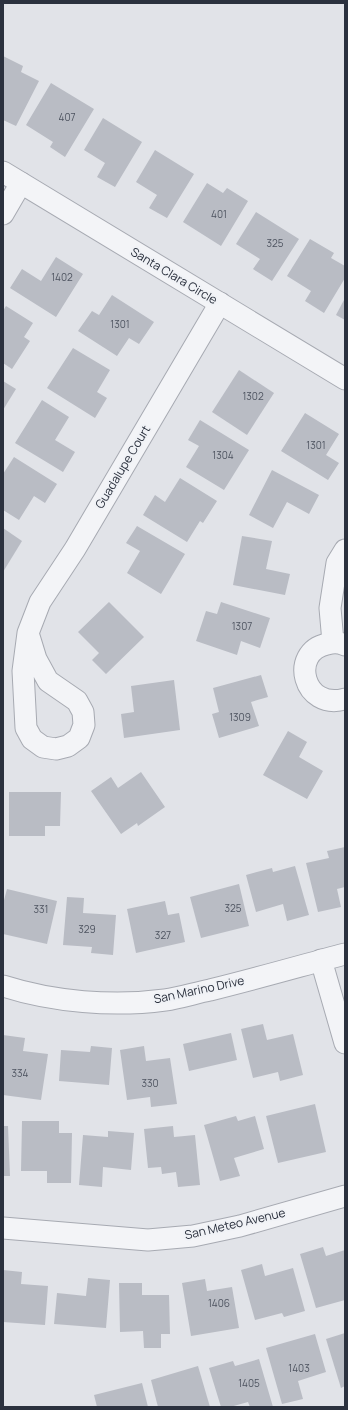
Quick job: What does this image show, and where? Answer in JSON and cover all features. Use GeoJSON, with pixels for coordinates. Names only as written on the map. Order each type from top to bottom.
{"type":"FeatureCollection","features":[{"type":"Feature","properties":{"kind":"street","name":"Santa Clara Circle"},"geometry":{"type":"LineString","coordinates":[[3,172],[345,379]]}},
{"type":"Feature","properties":{"kind":"street"},"geometry":{"type":"LineString","coordinates":[[3,214],[21,183]]}},
{"type":"Feature","properties":{"kind":"street","name":"Guadalupe Court"},"geometry":{"type":"LineString","coordinates":[[28,633],[36,659],[48,681],[77,700],[83,712],[84,725],[78,738],[68,746],[56,749],[43,747],[32,739],[26,728],[24,671],[28,633],[40,602],[78,542],[220,303]]}},
{"type":"Feature","properties":{"kind":"street"},"geometry":{"type":"LineString","coordinates":[[345,550],[337,564],[330,608],[339,643],[323,644],[314,650],[308,658],[305,668],[305,678],[309,688],[316,696],[335,702],[345,699]]}},
{"type":"Feature","properties":{"kind":"street","name":"San Marino Drive"},"geometry":{"type":"LineString","coordinates":[[3,986],[18,991],[80,1002],[121,1003],[166,1000],[345,954]]}},
{"type":"Feature","properties":{"kind":"street"},"geometry":{"type":"LineString","coordinates":[[321,960],[345,1043]]}},
{"type":"Feature","properties":{"kind":"street","name":"San Meteo Avenue"},"geometry":{"type":"LineString","coordinates":[[3,1228],[148,1240],[193,1236],[240,1226],[345,1196]]}},
{"type":"Feature","properties":{"kind":"building"},"geometry":{"type":"Polygon","coordinates":[[[3,56],[23,66],[21,72],[39,81],[16,126],[3,120],[3,56]]]}},
{"type":"Feature","properties":{"kind":"building"},"geometry":{"type":"Polygon","coordinates":[[[51,83],[94,109],[65,157],[50,147],[53,142],[26,125],[51,83]]]}},
{"type":"Feature","properties":{"kind":"building"},"geometry":{"type":"Polygon","coordinates":[[[103,118],[142,142],[115,187],[97,177],[105,163],[84,150],[103,118]]]}},
{"type":"Feature","properties":{"kind":"building"},"geometry":{"type":"Polygon","coordinates":[[[155,150],[194,174],[167,218],[149,208],[157,195],[136,182],[155,150]]]}},
{"type":"Feature","properties":{"kind":"building"},"geometry":{"type":"Polygon","coordinates":[[[207,183],[223,193],[227,188],[248,201],[221,246],[183,222],[207,183]]]}},
{"type":"Feature","properties":{"kind":"building"},"geometry":{"type":"Polygon","coordinates":[[[256,212],[299,239],[272,281],[253,269],[260,259],[236,244],[256,212]]]}},
{"type":"Feature","properties":{"kind":"building"},"geometry":{"type":"Polygon","coordinates":[[[310,239],[334,253],[331,258],[345,266],[345,278],[324,313],[305,301],[311,291],[287,276],[310,239]]]}},
{"type":"Feature","properties":{"kind":"building"},"geometry":{"type":"Polygon","coordinates":[[[56,257],[83,274],[56,317],[10,288],[22,269],[41,281],[56,257]]]}},
{"type":"Feature","properties":{"kind":"building"},"geometry":{"type":"Polygon","coordinates":[[[112,295],[154,322],[139,344],[129,338],[117,356],[78,331],[92,311],[99,315],[112,295]]]}},
{"type":"Feature","properties":{"kind":"building"},"geometry":{"type":"Polygon","coordinates":[[[345,298],[345,320],[336,315],[345,298]]]}},
{"type":"Feature","properties":{"kind":"building"},"geometry":{"type":"Polygon","coordinates":[[[6,306],[33,323],[24,337],[30,341],[12,369],[3,363],[3,311],[6,306]]]}},
{"type":"Feature","properties":{"kind":"building"},"geometry":{"type":"Polygon","coordinates":[[[73,348],[110,370],[97,392],[107,398],[95,418],[47,388],[73,348]]]}},
{"type":"Feature","properties":{"kind":"building"},"geometry":{"type":"Polygon","coordinates":[[[239,370],[274,393],[247,435],[212,412],[239,370]]]}},
{"type":"Feature","properties":{"kind":"building"},"geometry":{"type":"Polygon","coordinates":[[[3,381],[16,389],[3,410],[3,381]]]}},
{"type":"Feature","properties":{"kind":"building"},"geometry":{"type":"Polygon","coordinates":[[[42,400],[69,417],[55,440],[75,452],[63,472],[15,443],[42,400]]]}},
{"type":"Feature","properties":{"kind":"building"},"geometry":{"type":"Polygon","coordinates":[[[305,413],[339,434],[326,455],[339,463],[328,480],[281,451],[305,413]]]}},
{"type":"Feature","properties":{"kind":"building"},"geometry":{"type":"Polygon","coordinates":[[[200,420],[249,450],[224,490],[186,467],[199,446],[188,440],[200,420]]]}},
{"type":"Feature","properties":{"kind":"building"},"geometry":{"type":"Polygon","coordinates":[[[14,457],[57,484],[45,503],[34,496],[19,520],[3,510],[3,474],[14,457]]]}},
{"type":"Feature","properties":{"kind":"building"},"geometry":{"type":"Polygon","coordinates":[[[272,470],[319,495],[309,514],[287,502],[273,528],[249,515],[272,470]]]}},
{"type":"Feature","properties":{"kind":"building"},"geometry":{"type":"Polygon","coordinates":[[[180,478],[217,501],[203,523],[200,521],[187,542],[143,515],[155,495],[165,502],[180,478]]]}},
{"type":"Feature","properties":{"kind":"building"},"geometry":{"type":"Polygon","coordinates":[[[137,526],[185,554],[161,594],[127,573],[140,551],[126,543],[137,526]]]}},
{"type":"Feature","properties":{"kind":"building"},"geometry":{"type":"Polygon","coordinates":[[[3,528],[22,541],[3,572],[3,528]]]}},
{"type":"Feature","properties":{"kind":"building"},"geometry":{"type":"Polygon","coordinates":[[[242,536],[272,541],[266,569],[290,574],[285,595],[233,585],[242,536]]]}},
{"type":"Feature","properties":{"kind":"building"},"geometry":{"type":"Polygon","coordinates":[[[109,602],[144,637],[106,674],[92,660],[99,653],[78,632],[109,602]]]}},
{"type":"Feature","properties":{"kind":"building"},"geometry":{"type":"Polygon","coordinates":[[[221,602],[270,618],[260,648],[241,641],[237,655],[196,641],[206,611],[217,614],[221,602]]]}},
{"type":"Feature","properties":{"kind":"building"},"geometry":{"type":"Polygon","coordinates":[[[261,675],[268,697],[251,702],[259,726],[219,738],[212,714],[219,712],[213,688],[261,675]]]}},
{"type":"Feature","properties":{"kind":"building"},"geometry":{"type":"Polygon","coordinates":[[[174,680],[180,730],[124,738],[121,714],[134,712],[131,686],[174,680]]]}},
{"type":"Feature","properties":{"kind":"building"},"geometry":{"type":"Polygon","coordinates":[[[288,731],[307,742],[299,757],[323,771],[307,799],[263,775],[288,731]]]}},
{"type":"Feature","properties":{"kind":"building"},"geometry":{"type":"Polygon","coordinates":[[[141,772],[165,807],[138,826],[137,823],[121,834],[91,791],[111,777],[118,788],[141,772]]]}},
{"type":"Feature","properties":{"kind":"building"},"geometry":{"type":"Polygon","coordinates":[[[9,792],[61,792],[60,826],[45,826],[45,836],[9,836],[9,792]]]}},
{"type":"Feature","properties":{"kind":"building"},"geometry":{"type":"Polygon","coordinates":[[[345,847],[345,887],[337,889],[341,907],[318,912],[306,863],[329,858],[327,851],[345,847]]]}},
{"type":"Feature","properties":{"kind":"building"},"geometry":{"type":"Polygon","coordinates":[[[295,866],[309,915],[287,921],[283,904],[256,912],[246,875],[272,868],[273,872],[295,866]]]}},
{"type":"Feature","properties":{"kind":"building"},"geometry":{"type":"Polygon","coordinates":[[[239,884],[249,926],[201,938],[190,897],[239,884]]]}},
{"type":"Feature","properties":{"kind":"building"},"geometry":{"type":"Polygon","coordinates":[[[7,889],[57,901],[47,944],[3,934],[3,904],[7,889]]]}},
{"type":"Feature","properties":{"kind":"building"},"geometry":{"type":"Polygon","coordinates":[[[67,897],[84,898],[83,913],[116,915],[113,955],[91,953],[92,947],[63,945],[67,897]]]}},
{"type":"Feature","properties":{"kind":"building"},"geometry":{"type":"Polygon","coordinates":[[[165,901],[168,915],[179,913],[185,942],[136,953],[127,909],[165,901]]]}},
{"type":"Feature","properties":{"kind":"building"},"geometry":{"type":"Polygon","coordinates":[[[263,1024],[267,1040],[293,1034],[303,1075],[280,1081],[278,1072],[253,1078],[241,1029],[263,1024]]]}},
{"type":"Feature","properties":{"kind":"building"},"geometry":{"type":"Polygon","coordinates":[[[231,1033],[237,1060],[189,1071],[183,1044],[231,1033]]]}},
{"type":"Feature","properties":{"kind":"building"},"geometry":{"type":"Polygon","coordinates":[[[3,1035],[25,1038],[23,1051],[48,1054],[41,1100],[3,1095],[3,1035]]]}},
{"type":"Feature","properties":{"kind":"building"},"geometry":{"type":"Polygon","coordinates":[[[91,1046],[112,1048],[109,1085],[59,1081],[61,1050],[90,1052],[91,1046]]]}},
{"type":"Feature","properties":{"kind":"building"},"geometry":{"type":"Polygon","coordinates":[[[144,1046],[146,1061],[170,1058],[177,1104],[151,1107],[150,1097],[127,1100],[120,1050],[144,1046]]]}},
{"type":"Feature","properties":{"kind":"building"},"geometry":{"type":"Polygon","coordinates":[[[315,1104],[326,1152],[278,1163],[266,1116],[315,1104]]]}},
{"type":"Feature","properties":{"kind":"building"},"geometry":{"type":"Polygon","coordinates":[[[236,1116],[238,1121],[255,1116],[264,1149],[234,1158],[240,1176],[220,1181],[204,1125],[236,1116]]]}},
{"type":"Feature","properties":{"kind":"building"},"geometry":{"type":"Polygon","coordinates":[[[22,1121],[59,1121],[59,1133],[72,1133],[71,1183],[47,1183],[47,1171],[21,1171],[22,1121]]]}},
{"type":"Feature","properties":{"kind":"building"},"geometry":{"type":"Polygon","coordinates":[[[3,1126],[8,1126],[10,1176],[3,1176],[3,1126]]]}},
{"type":"Feature","properties":{"kind":"building"},"geometry":{"type":"Polygon","coordinates":[[[173,1126],[174,1137],[195,1135],[200,1185],[178,1187],[176,1172],[162,1174],[161,1167],[148,1168],[144,1129],[173,1126]]]}},
{"type":"Feature","properties":{"kind":"building"},"geometry":{"type":"Polygon","coordinates":[[[108,1131],[134,1133],[131,1170],[103,1167],[102,1187],[79,1185],[83,1135],[108,1137],[108,1131]]]}},
{"type":"Feature","properties":{"kind":"building"},"geometry":{"type":"Polygon","coordinates":[[[323,1247],[326,1256],[345,1250],[345,1300],[316,1308],[300,1254],[323,1247]]]}},
{"type":"Feature","properties":{"kind":"building"},"geometry":{"type":"Polygon","coordinates":[[[262,1264],[265,1276],[293,1268],[305,1311],[284,1317],[282,1313],[255,1320],[241,1270],[262,1264]]]}},
{"type":"Feature","properties":{"kind":"building"},"geometry":{"type":"Polygon","coordinates":[[[3,1270],[22,1272],[21,1284],[48,1286],[45,1325],[3,1322],[3,1270]]]}},
{"type":"Feature","properties":{"kind":"building"},"geometry":{"type":"Polygon","coordinates":[[[88,1278],[110,1280],[106,1328],[54,1324],[57,1293],[86,1296],[88,1278]]]}},
{"type":"Feature","properties":{"kind":"building"},"geometry":{"type":"Polygon","coordinates":[[[205,1279],[207,1291],[232,1287],[239,1328],[191,1336],[182,1283],[205,1279]]]}},
{"type":"Feature","properties":{"kind":"building"},"geometry":{"type":"Polygon","coordinates":[[[119,1283],[142,1283],[142,1295],[169,1295],[170,1334],[161,1334],[161,1348],[144,1348],[143,1331],[120,1332],[119,1283]]]}},
{"type":"Feature","properties":{"kind":"building"},"geometry":{"type":"Polygon","coordinates":[[[345,1333],[345,1386],[341,1388],[326,1339],[345,1333]]]}},
{"type":"Feature","properties":{"kind":"building"},"geometry":{"type":"Polygon","coordinates":[[[315,1334],[326,1372],[298,1381],[303,1399],[282,1404],[266,1348],[315,1334]]]}},
{"type":"Feature","properties":{"kind":"building"},"geometry":{"type":"Polygon","coordinates":[[[259,1359],[273,1407],[250,1407],[248,1402],[230,1407],[221,1407],[209,1368],[233,1361],[235,1366],[259,1359]]]}},
{"type":"Feature","properties":{"kind":"building"},"geometry":{"type":"Polygon","coordinates":[[[198,1366],[210,1407],[158,1407],[151,1380],[198,1366]]]}},
{"type":"Feature","properties":{"kind":"building"},"geometry":{"type":"Polygon","coordinates":[[[142,1383],[148,1407],[97,1407],[94,1395],[142,1383]]]}}]}
